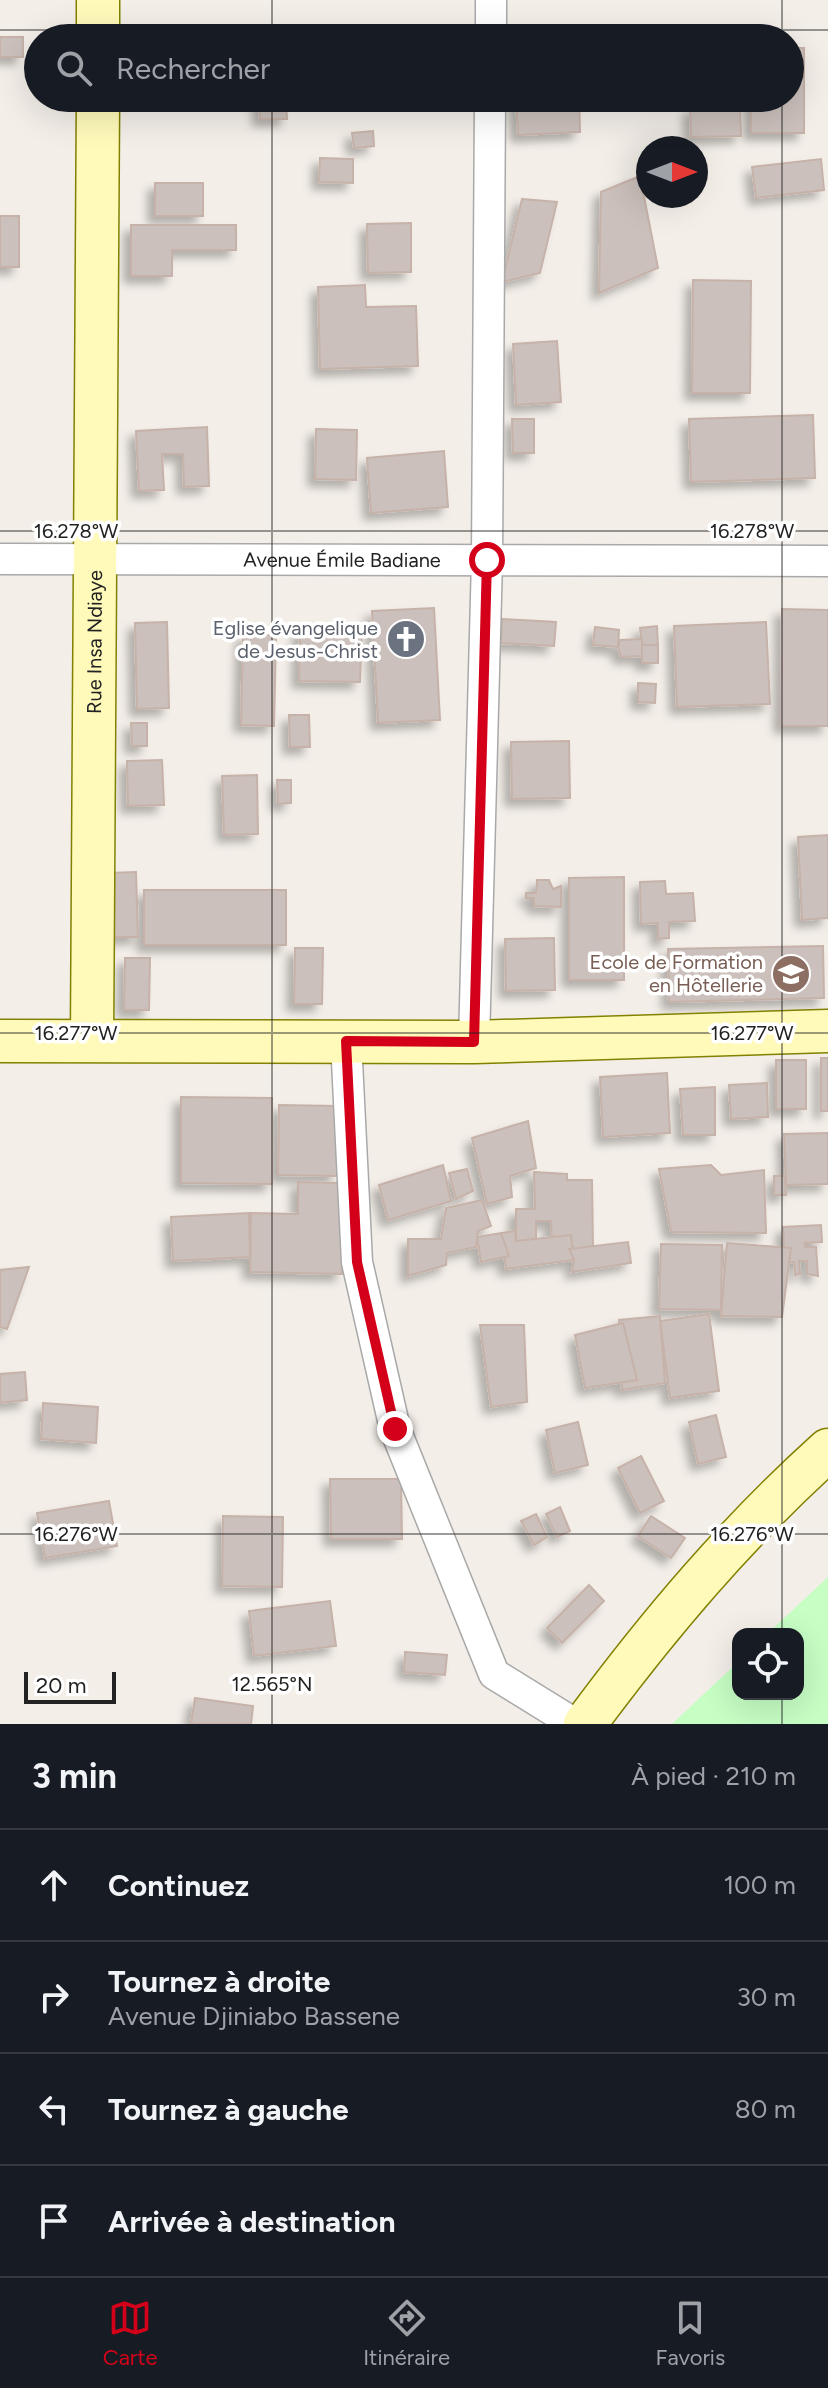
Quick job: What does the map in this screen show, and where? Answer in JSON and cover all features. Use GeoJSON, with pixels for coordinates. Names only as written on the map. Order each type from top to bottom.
{"type":"FeatureCollection","features":[{"type":"Feature","properties":{"kind":"main road"},"geometry":{"type":"LineString","coordinates":[[98,0],[98,24]]}},
{"type":"Feature","properties":{"kind":"main road","name":"Rue Insa Ndiaye"},"geometry":{"type":"LineString","coordinates":[[92,1040],[98,112]]}},
{"type":"Feature","properties":{"kind":"main road"},"geometry":{"type":"LineString","coordinates":[[0,1041],[474,1042],[828,1031]]}},
{"type":"Feature","properties":{"kind":"main road"},"geometry":{"type":"LineString","coordinates":[[585,1724],[692,1586],[774,1499],[828,1450]]}},
{"type":"Feature","properties":{"kind":"street"},"geometry":{"type":"LineString","coordinates":[[491,0],[491,24]]}},
{"type":"Feature","properties":{"kind":"street"},"geometry":{"type":"LineString","coordinates":[[474,1042],[487,560],[490,112]]}},
{"type":"Feature","properties":{"kind":"street","name":"Avenue Émile Badiane"},"geometry":{"type":"LineString","coordinates":[[0,559],[828,561]]}},
{"type":"Feature","properties":{"kind":"street"},"geometry":{"type":"LineString","coordinates":[[346,1041],[357,1262],[395,1429],[494,1674],[575,1724]]}},
{"type":"Feature","properties":{"kind":"green space"},"geometry":{"type":"Polygon","coordinates":[[[828,1577],[828,1724],[672,1724],[732,1668],[732,1700],[804,1700],[804,1628],[773,1628],[828,1577]]]}},
{"type":"Feature","properties":{"kind":"building"},"geometry":{"type":"Polygon","coordinates":[[[0,37],[23,37],[23,57],[0,57],[0,37]]]}},
{"type":"Feature","properties":{"kind":"building"},"geometry":{"type":"Polygon","coordinates":[[[260,112],[287,112],[287,119],[260,119],[260,112]]]}},
{"type":"Feature","properties":{"kind":"building"},"geometry":{"type":"Polygon","coordinates":[[[517,112],[579,112],[580,132],[518,135],[517,112]]]}},
{"type":"Feature","properties":{"kind":"building"},"geometry":{"type":"Polygon","coordinates":[[[690,112],[740,112],[741,136],[691,136],[690,112]]]}},
{"type":"Feature","properties":{"kind":"building"},"geometry":{"type":"Polygon","coordinates":[[[751,112],[804,112],[804,133],[751,133],[751,112]]]}},
{"type":"Feature","properties":{"kind":"building"},"geometry":{"type":"Polygon","coordinates":[[[373,131],[374,146],[354,148],[352,133],[373,131]]]}},
{"type":"Feature","properties":{"kind":"building"},"geometry":{"type":"Polygon","coordinates":[[[320,158],[353,159],[353,183],[319,182],[320,158]]]}},
{"type":"Feature","properties":{"kind":"building"},"geometry":{"type":"Polygon","coordinates":[[[821,159],[824,190],[756,198],[752,167],[821,159]]]}},
{"type":"Feature","properties":{"kind":"building"},"geometry":{"type":"Polygon","coordinates":[[[636,178],[636,208],[646,208],[658,268],[599,293],[601,192],[636,178]]]}},
{"type":"Feature","properties":{"kind":"building"},"geometry":{"type":"Polygon","coordinates":[[[155,183],[203,183],[203,216],[155,216],[155,183]]]}},
{"type":"Feature","properties":{"kind":"building"},"geometry":{"type":"Polygon","coordinates":[[[522,199],[557,202],[540,273],[502,282],[522,199]]]}},
{"type":"Feature","properties":{"kind":"building"},"geometry":{"type":"Polygon","coordinates":[[[0,216],[19,216],[19,267],[0,267],[0,216]]]}},
{"type":"Feature","properties":{"kind":"building"},"geometry":{"type":"Polygon","coordinates":[[[411,223],[411,272],[368,273],[367,224],[411,223]]]}},
{"type":"Feature","properties":{"kind":"building"},"geometry":{"type":"Polygon","coordinates":[[[131,225],[236,225],[236,250],[172,250],[172,276],[131,276],[131,225]]]}},
{"type":"Feature","properties":{"kind":"building"},"geometry":{"type":"Polygon","coordinates":[[[693,280],[751,281],[750,393],[692,393],[693,280]]]}},
{"type":"Feature","properties":{"kind":"building"},"geometry":{"type":"Polygon","coordinates":[[[365,285],[366,307],[416,306],[418,366],[320,369],[318,287],[365,285]]]}},
{"type":"Feature","properties":{"kind":"building"},"geometry":{"type":"Polygon","coordinates":[[[557,341],[561,402],[516,405],[513,344],[557,341]]]}},
{"type":"Feature","properties":{"kind":"building"},"geometry":{"type":"Polygon","coordinates":[[[813,415],[815,478],[691,482],[689,419],[813,415]]]}},
{"type":"Feature","properties":{"kind":"building"},"geometry":{"type":"Polygon","coordinates":[[[512,419],[534,419],[534,453],[513,453],[512,419]]]}},
{"type":"Feature","properties":{"kind":"building"},"geometry":{"type":"Polygon","coordinates":[[[207,427],[209,486],[184,487],[183,454],[162,454],[164,490],[139,491],[136,431],[207,427]]]}},
{"type":"Feature","properties":{"kind":"building"},"geometry":{"type":"Polygon","coordinates":[[[316,429],[357,430],[356,480],[315,479],[316,429]]]}},
{"type":"Feature","properties":{"kind":"building"},"geometry":{"type":"Polygon","coordinates":[[[444,451],[448,507],[371,513],[367,458],[444,451]]]}},
{"type":"Feature","properties":{"kind":"building"},"geometry":{"type":"Polygon","coordinates":[[[434,608],[440,720],[378,723],[372,611],[434,608]]]}},
{"type":"Feature","properties":{"kind":"building"},"geometry":{"type":"Polygon","coordinates":[[[782,609],[828,610],[828,726],[781,726],[782,609]]]}},
{"type":"Feature","properties":{"kind":"building"},"geometry":{"type":"Polygon","coordinates":[[[502,619],[556,622],[554,646],[501,643],[502,619]]]}},
{"type":"Feature","properties":{"kind":"building"},"geometry":{"type":"Polygon","coordinates":[[[167,622],[169,708],[137,709],[135,623],[167,622]]]}},
{"type":"Feature","properties":{"kind":"building"},"geometry":{"type":"Polygon","coordinates":[[[766,622],[770,704],[677,707],[674,626],[766,622]]]}},
{"type":"Feature","properties":{"kind":"building"},"geometry":{"type":"Polygon","coordinates":[[[657,626],[658,645],[642,645],[640,628],[657,626]]]}},
{"type":"Feature","properties":{"kind":"building"},"geometry":{"type":"Polygon","coordinates":[[[595,627],[619,630],[618,647],[593,645],[595,627]]]}},
{"type":"Feature","properties":{"kind":"building"},"geometry":{"type":"Polygon","coordinates":[[[300,628],[362,629],[360,682],[299,681],[300,628]]]}},
{"type":"Feature","properties":{"kind":"building"},"geometry":{"type":"Polygon","coordinates":[[[243,635],[276,635],[274,726],[241,725],[243,635]]]}},
{"type":"Feature","properties":{"kind":"building"},"geometry":{"type":"Polygon","coordinates":[[[642,639],[642,656],[621,657],[618,647],[620,640],[642,639]]]}},
{"type":"Feature","properties":{"kind":"building"},"geometry":{"type":"Polygon","coordinates":[[[642,645],[658,645],[658,663],[642,663],[642,645]]]}},
{"type":"Feature","properties":{"kind":"building"},"geometry":{"type":"Polygon","coordinates":[[[638,683],[656,684],[655,703],[638,702],[638,683]]]}},
{"type":"Feature","properties":{"kind":"building"},"geometry":{"type":"Polygon","coordinates":[[[289,715],[309,715],[310,747],[290,747],[289,715]]]}},
{"type":"Feature","properties":{"kind":"building"},"geometry":{"type":"Polygon","coordinates":[[[131,723],[147,723],[147,746],[132,746],[131,723]]]}},
{"type":"Feature","properties":{"kind":"building"},"geometry":{"type":"Polygon","coordinates":[[[569,741],[570,798],[512,799],[511,742],[569,741]]]}},
{"type":"Feature","properties":{"kind":"building"},"geometry":{"type":"Polygon","coordinates":[[[162,760],[164,805],[128,806],[127,761],[162,760]]]}},
{"type":"Feature","properties":{"kind":"building"},"geometry":{"type":"Polygon","coordinates":[[[257,775],[258,834],[224,835],[222,776],[257,775]]]}},
{"type":"Feature","properties":{"kind":"building"},"geometry":{"type":"Polygon","coordinates":[[[277,780],[291,780],[291,803],[278,804],[277,780]]]}},
{"type":"Feature","properties":{"kind":"building"},"geometry":{"type":"Polygon","coordinates":[[[828,835],[828,918],[802,920],[798,837],[828,835]]]}},
{"type":"Feature","properties":{"kind":"building"},"geometry":{"type":"Polygon","coordinates":[[[136,872],[138,937],[110,937],[108,873],[136,872]]]}},
{"type":"Feature","properties":{"kind":"building"},"geometry":{"type":"Polygon","coordinates":[[[624,877],[624,980],[569,980],[569,878],[624,877]]]}},
{"type":"Feature","properties":{"kind":"building"},"geometry":{"type":"Polygon","coordinates":[[[537,880],[549,880],[553,889],[561,886],[561,907],[534,906],[534,898],[526,898],[526,893],[536,893],[537,880]]]}},
{"type":"Feature","properties":{"kind":"building"},"geometry":{"type":"Polygon","coordinates":[[[665,881],[666,894],[693,893],[695,921],[669,922],[669,938],[658,939],[658,923],[641,924],[640,882],[665,881]]]}},
{"type":"Feature","properties":{"kind":"building"},"geometry":{"type":"Polygon","coordinates":[[[144,890],[286,890],[286,945],[144,945],[144,890]]]}},
{"type":"Feature","properties":{"kind":"building"},"geometry":{"type":"Polygon","coordinates":[[[554,938],[555,990],[506,991],[505,939],[554,938]]]}},
{"type":"Feature","properties":{"kind":"building"},"geometry":{"type":"Polygon","coordinates":[[[823,946],[824,998],[669,1002],[668,949],[823,946]]]}},
{"type":"Feature","properties":{"kind":"building"},"geometry":{"type":"Polygon","coordinates":[[[295,948],[323,948],[322,1004],[294,1004],[295,948]]]}},
{"type":"Feature","properties":{"kind":"building"},"geometry":{"type":"Polygon","coordinates":[[[125,958],[150,958],[149,1010],[124,1010],[125,958]]]}},
{"type":"Feature","properties":{"kind":"building"},"geometry":{"type":"Polygon","coordinates":[[[821,1058],[828,1058],[828,1111],[821,1111],[821,1058]]]}},
{"type":"Feature","properties":{"kind":"building"},"geometry":{"type":"Polygon","coordinates":[[[776,1060],[806,1060],[806,1109],[776,1109],[776,1060]]]}},
{"type":"Feature","properties":{"kind":"building"},"geometry":{"type":"Polygon","coordinates":[[[667,1073],[670,1133],[603,1137],[600,1077],[667,1073]]]}},
{"type":"Feature","properties":{"kind":"building"},"geometry":{"type":"Polygon","coordinates":[[[767,1083],[768,1117],[731,1119],[729,1085],[767,1083]]]}},
{"type":"Feature","properties":{"kind":"building"},"geometry":{"type":"Polygon","coordinates":[[[715,1087],[715,1135],[683,1135],[680,1089],[715,1087]]]}},
{"type":"Feature","properties":{"kind":"building"},"geometry":{"type":"Polygon","coordinates":[[[181,1097],[272,1098],[272,1184],[181,1183],[181,1097]]]}},
{"type":"Feature","properties":{"kind":"building"},"geometry":{"type":"Polygon","coordinates":[[[279,1105],[338,1106],[337,1176],[278,1175],[279,1105]]]}},
{"type":"Feature","properties":{"kind":"building"},"geometry":{"type":"Polygon","coordinates":[[[528,1121],[536,1168],[510,1176],[512,1197],[487,1204],[472,1138],[528,1121]]]}},
{"type":"Feature","properties":{"kind":"building"},"geometry":{"type":"Polygon","coordinates":[[[828,1133],[828,1184],[786,1185],[784,1134],[828,1133]]]}},
{"type":"Feature","properties":{"kind":"building"},"geometry":{"type":"Polygon","coordinates":[[[443,1165],[451,1201],[388,1220],[379,1185],[443,1165]]]}},
{"type":"Feature","properties":{"kind":"building"},"geometry":{"type":"Polygon","coordinates":[[[711,1165],[721,1175],[764,1170],[766,1233],[671,1232],[659,1169],[711,1165]]]}},
{"type":"Feature","properties":{"kind":"building"},"geometry":{"type":"Polygon","coordinates":[[[467,1169],[473,1191],[456,1199],[449,1173],[467,1169]]]}},
{"type":"Feature","properties":{"kind":"building"},"geometry":{"type":"Polygon","coordinates":[[[534,1172],[567,1174],[567,1180],[592,1180],[593,1249],[552,1250],[551,1221],[536,1221],[536,1249],[516,1249],[516,1209],[535,1209],[534,1172]]]}},
{"type":"Feature","properties":{"kind":"building"},"geometry":{"type":"Polygon","coordinates":[[[774,1176],[785,1176],[786,1195],[774,1195],[774,1176]]]}},
{"type":"Feature","properties":{"kind":"building"},"geometry":{"type":"Polygon","coordinates":[[[298,1182],[343,1183],[342,1274],[250,1272],[251,1213],[298,1214],[298,1182]]]}},
{"type":"Feature","properties":{"kind":"building"},"geometry":{"type":"Polygon","coordinates":[[[482,1200],[491,1226],[478,1231],[476,1247],[447,1253],[446,1265],[408,1276],[408,1239],[441,1239],[446,1208],[482,1200]]]}},
{"type":"Feature","properties":{"kind":"building"},"geometry":{"type":"Polygon","coordinates":[[[249,1213],[250,1257],[173,1261],[171,1217],[249,1213]]]}},
{"type":"Feature","properties":{"kind":"building"},"geometry":{"type":"Polygon","coordinates":[[[821,1225],[822,1242],[805,1243],[805,1247],[816,1247],[818,1276],[807,1274],[807,1261],[799,1261],[800,1274],[795,1275],[794,1262],[785,1263],[783,1227],[821,1225]]]}},
{"type":"Feature","properties":{"kind":"building"},"geometry":{"type":"Polygon","coordinates":[[[515,1231],[516,1241],[571,1235],[574,1260],[506,1269],[501,1233],[515,1231]]]}},
{"type":"Feature","properties":{"kind":"building"},"geometry":{"type":"Polygon","coordinates":[[[501,1233],[509,1256],[481,1262],[477,1237],[501,1233]]]}},
{"type":"Feature","properties":{"kind":"building"},"geometry":{"type":"Polygon","coordinates":[[[628,1242],[631,1263],[572,1272],[574,1260],[569,1249],[628,1242]]]}},
{"type":"Feature","properties":{"kind":"building"},"geometry":{"type":"Polygon","coordinates":[[[727,1243],[791,1248],[782,1317],[721,1316],[727,1243]]]}},
{"type":"Feature","properties":{"kind":"building"},"geometry":{"type":"Polygon","coordinates":[[[661,1244],[722,1245],[721,1310],[659,1309],[661,1244]]]}},
{"type":"Feature","properties":{"kind":"building"},"geometry":{"type":"Polygon","coordinates":[[[29,1267],[7,1329],[0,1327],[0,1270],[29,1267]]]}},
{"type":"Feature","properties":{"kind":"building"},"geometry":{"type":"Polygon","coordinates":[[[709,1314],[719,1391],[670,1398],[660,1321],[709,1314]]]}},
{"type":"Feature","properties":{"kind":"building"},"geometry":{"type":"Polygon","coordinates":[[[660,1316],[665,1383],[622,1390],[619,1320],[660,1316]]]}},
{"type":"Feature","properties":{"kind":"building"},"geometry":{"type":"Polygon","coordinates":[[[623,1323],[637,1380],[585,1388],[575,1335],[623,1323]]]}},
{"type":"Feature","properties":{"kind":"building"},"geometry":{"type":"Polygon","coordinates":[[[480,1325],[524,1325],[527,1402],[491,1407],[480,1325]]]}},
{"type":"Feature","properties":{"kind":"building"},"geometry":{"type":"Polygon","coordinates":[[[25,1372],[27,1400],[0,1403],[0,1374],[25,1372]]]}},
{"type":"Feature","properties":{"kind":"building"},"geometry":{"type":"Polygon","coordinates":[[[43,1403],[98,1407],[96,1443],[41,1439],[43,1403]]]}},
{"type":"Feature","properties":{"kind":"building"},"geometry":{"type":"Polygon","coordinates":[[[716,1415],[726,1457],[698,1464],[689,1422],[716,1415]]]}},
{"type":"Feature","properties":{"kind":"building"},"geometry":{"type":"Polygon","coordinates":[[[578,1422],[588,1465],[555,1473],[546,1430],[578,1422]]]}},
{"type":"Feature","properties":{"kind":"building"},"geometry":{"type":"Polygon","coordinates":[[[641,1456],[664,1501],[640,1513],[618,1468],[641,1456]]]}},
{"type":"Feature","properties":{"kind":"building"},"geometry":{"type":"Polygon","coordinates":[[[330,1479],[401,1479],[402,1539],[331,1539],[330,1479]]]}},
{"type":"Feature","properties":{"kind":"building"},"geometry":{"type":"Polygon","coordinates":[[[109,1501],[117,1546],[45,1558],[37,1513],[109,1501]]]}},
{"type":"Feature","properties":{"kind":"building"},"geometry":{"type":"Polygon","coordinates":[[[560,1507],[570,1531],[557,1537],[546,1514],[560,1507]]]}},
{"type":"Feature","properties":{"kind":"building"},"geometry":{"type":"Polygon","coordinates":[[[536,1514],[547,1537],[534,1545],[521,1521],[536,1514]]]}},
{"type":"Feature","properties":{"kind":"building"},"geometry":{"type":"Polygon","coordinates":[[[223,1516],[283,1517],[282,1587],[222,1586],[223,1516]]]}},
{"type":"Feature","properties":{"kind":"building"},"geometry":{"type":"Polygon","coordinates":[[[651,1516],[685,1538],[671,1558],[638,1536],[651,1516]]]}},
{"type":"Feature","properties":{"kind":"building"},"geometry":{"type":"Polygon","coordinates":[[[589,1585],[604,1601],[562,1643],[547,1628],[589,1585]]]}},
{"type":"Feature","properties":{"kind":"building"},"geometry":{"type":"Polygon","coordinates":[[[330,1601],[336,1646],[254,1656],[249,1611],[330,1601]]]}},
{"type":"Feature","properties":{"kind":"building"},"geometry":{"type":"Polygon","coordinates":[[[405,1652],[447,1655],[445,1675],[404,1672],[405,1652]]]}},
{"type":"Feature","properties":{"kind":"building"},"geometry":{"type":"Polygon","coordinates":[[[195,1698],[253,1706],[251,1724],[191,1724],[195,1698]]]}},
{"type":"Feature","properties":{"kind":"place","name":"Eglise évangelique de Jesus-Christ"},"geometry":{"type":"Point","coordinates":[406,639]}},
{"type":"Feature","properties":{"kind":"place","name":"Ecole de Formation en Hôtellerie"},"geometry":{"type":"Point","coordinates":[791,974]}},
{"type":"Feature","properties":{"kind":"route"},"geometry":{"type":"LineString","coordinates":[[395,1429],[357,1262],[346,1041],[474,1042],[487,560]]}}]}
